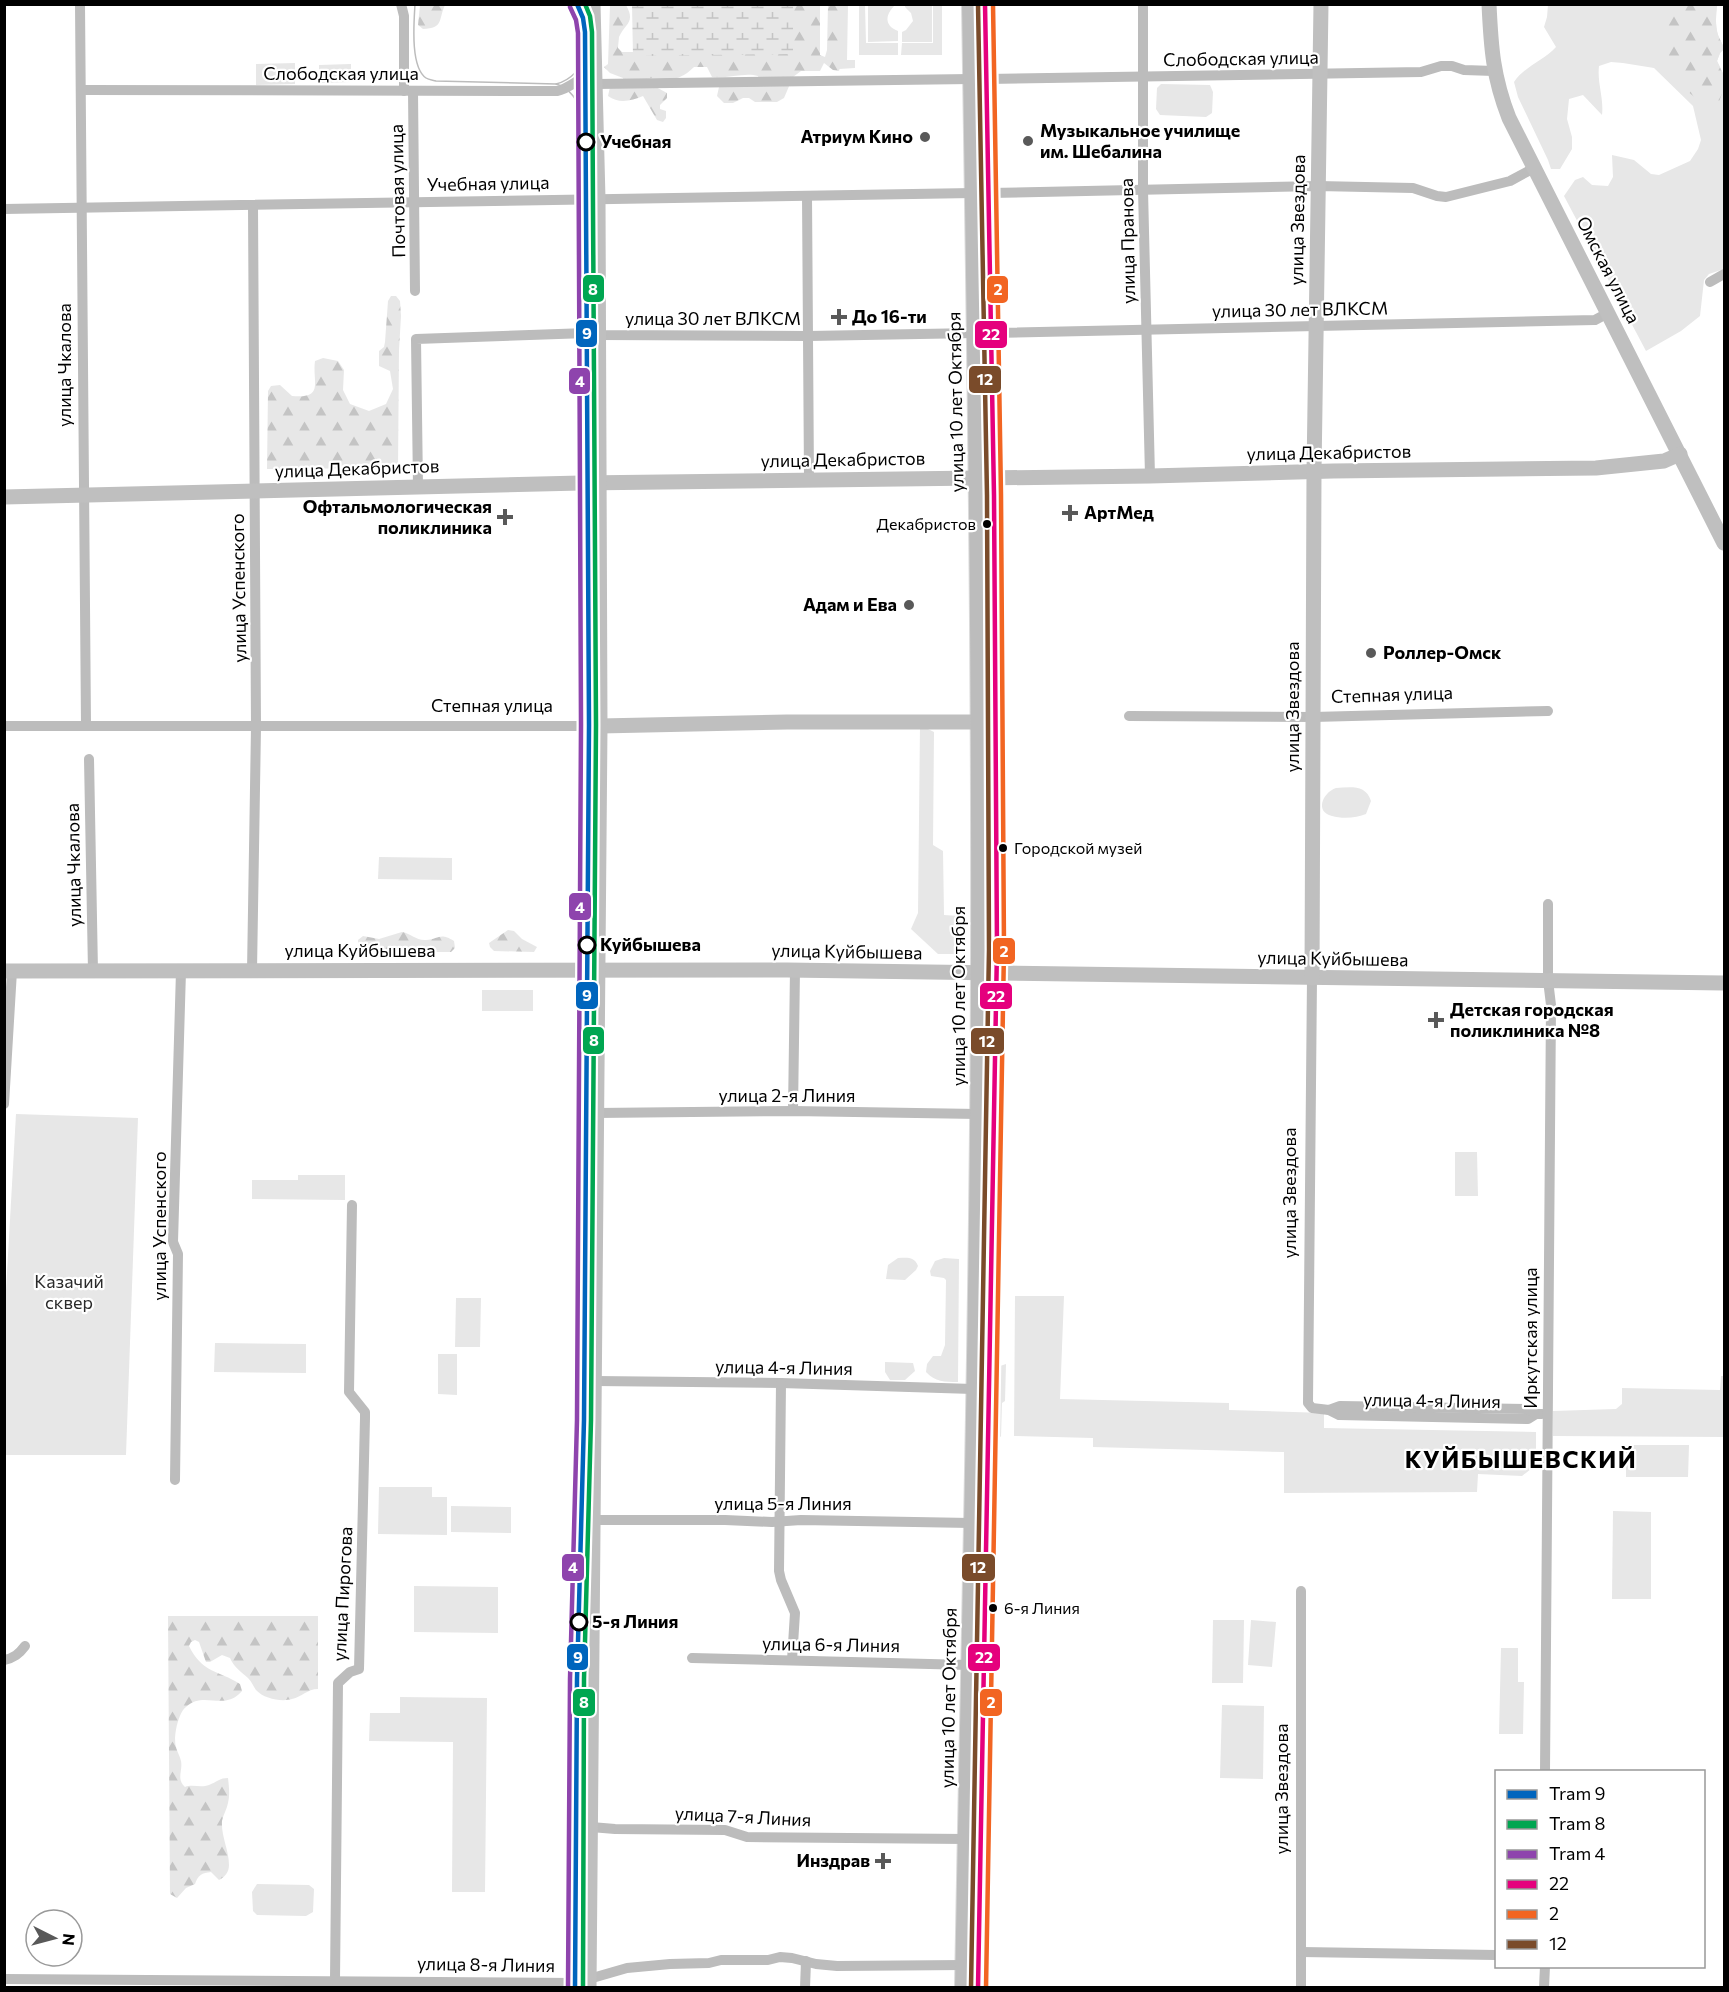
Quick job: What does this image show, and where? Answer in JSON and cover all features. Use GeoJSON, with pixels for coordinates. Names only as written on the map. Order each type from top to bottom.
{"type":"FeatureCollection","features":[{"type":"Feature","properties":{"kind":"main road"},"geometry":{"type":"LineString","coordinates":[[589,1983],[595,1520],[600,726],[598,199],[592,4]]}},
{"type":"Feature","properties":{"kind":"main road","name":"улица 10 лет Октября"},"geometry":{"type":"LineString","coordinates":[[970,4],[979,79]]}},
{"type":"Feature","properties":{"kind":"main road","name":"улица 10 лет Октября"},"geometry":{"type":"LineString","coordinates":[[978,1988],[996,973],[979,79],[985,4]]}},
{"type":"Feature","properties":{"kind":"main road","name":"улица Звездова"},"geometry":{"type":"LineString","coordinates":[[1312,978],[1315,325],[1321,4]]}},
{"type":"Feature","properties":{"kind":"main road","name":"Омская улица"},"geometry":{"type":"LineString","coordinates":[[1489,4],[1494,71],[1499,94],[1509,118],[1725,543]]}},
{"type":"Feature","properties":{"kind":"main road","name":"улица Декабристов"},"geometry":{"type":"LineString","coordinates":[[4,497],[809,479],[1596,468],[1664,461],[1680,454]]}},
{"type":"Feature","properties":{"kind":"main road","name":"улица 10 лет Октября"},"geometry":{"type":"LineString","coordinates":[[963,1988],[978,1114],[979,722],[985,478]]}},
{"type":"Feature","properties":{"kind":"main road","name":"Степная улица"},"geometry":{"type":"LineString","coordinates":[[600,726],[787,722],[979,722]]}},
{"type":"Feature","properties":{"kind":"main road","name":"улица Куйбышева"},"geometry":{"type":"LineString","coordinates":[[8,971],[795,970],[1725,982]]}},
{"type":"Feature","properties":{"kind":"street","name":"улица Чкалова"},"geometry":{"type":"LineString","coordinates":[[80,4],[86,724]]}},
{"type":"Feature","properties":{"kind":"street","name":"Почтовая улица"},"geometry":{"type":"LineString","coordinates":[[401,4],[404,16],[409,91],[415,291]]}},
{"type":"Feature","properties":{"kind":"street","name":"улица Пранова"},"geometry":{"type":"LineString","coordinates":[[1143,4],[1143,190],[1150,476]]}},
{"type":"Feature","properties":{"kind":"street","name":"Слободская улица"},"geometry":{"type":"LineString","coordinates":[[81,90],[557,91],[566,89],[585,75],[596,79],[979,79],[1321,75],[1421,72],[1441,66],[1452,66],[1464,70],[1494,71]]}},
{"type":"Feature","properties":{"kind":"street","name":"Учебная улица"},"geometry":{"type":"LineString","coordinates":[[4,209],[1318,186],[1413,188],[1446,197],[1510,181],[1534,168]]}},
{"type":"Feature","properties":{"kind":"street"},"geometry":{"type":"LineString","coordinates":[[807,196],[809,479]]}},
{"type":"Feature","properties":{"kind":"street","name":"улица Успенского"},"geometry":{"type":"LineString","coordinates":[[252,971],[256,727],[253,206]]}},
{"type":"Feature","properties":{"kind":"street"},"geometry":{"type":"LineString","coordinates":[[1710,282],[1725,274]]}},
{"type":"Feature","properties":{"kind":"street","name":"улица 30 лет ВЛКСМ"},"geometry":{"type":"LineString","coordinates":[[418,487],[416,339],[587,333],[598,335],[809,336],[1146,330],[1595,320],[1608,313]]}},
{"type":"Feature","properties":{"kind":"street","name":"Степная улица"},"geometry":{"type":"LineString","coordinates":[[1129,716],[1313,717],[1548,711]]}},
{"type":"Feature","properties":{"kind":"street","name":"Степная улица"},"geometry":{"type":"LineString","coordinates":[[4,726],[86,724],[256,727],[600,726]]}},
{"type":"Feature","properties":{"kind":"street","name":"улица Чкалова"},"geometry":{"type":"LineString","coordinates":[[88,759],[93,971]]}},
{"type":"Feature","properties":{"kind":"street","name":"Иркутская улица"},"geometry":{"type":"LineString","coordinates":[[1545,1770],[1551,1005],[1548,980],[1548,904]]}},
{"type":"Feature","properties":{"kind":"street"},"geometry":{"type":"LineString","coordinates":[[794,1111],[795,970]]}},
{"type":"Feature","properties":{"kind":"street"},"geometry":{"type":"LineString","coordinates":[[4,1104],[8,971]]}},
{"type":"Feature","properties":{"kind":"street","name":"улица Успенского"},"geometry":{"type":"LineString","coordinates":[[175,1480],[178,1254],[173,1242],[181,971]]}},
{"type":"Feature","properties":{"kind":"street","name":"улица Звездова"},"geometry":{"type":"LineString","coordinates":[[1312,978],[1308,1403],[1312,1408]]}},
{"type":"Feature","properties":{"kind":"street","name":"улица 2-я Линия"},"geometry":{"type":"LineString","coordinates":[[596,1113],[794,1111],[978,1114]]}},
{"type":"Feature","properties":{"kind":"street","name":"улица Пирогова"},"geometry":{"type":"LineString","coordinates":[[335,1980],[338,1683],[350,1672],[359,1669],[365,1418],[365,1412],[349,1392],[352,1205]]}},
{"type":"Feature","properties":{"kind":"street","name":"улица 4-я Линия"},"geometry":{"type":"LineString","coordinates":[[595,1381],[781,1383],[973,1389]]}},
{"type":"Feature","properties":{"kind":"street"},"geometry":{"type":"LineString","coordinates":[[781,1383],[779,1571],[795,1613],[792,1660]]}},
{"type":"Feature","properties":{"kind":"street","name":"улица 4-я Линия"},"geometry":{"type":"LineString","coordinates":[[1312,1408],[1329,1410],[1339,1415],[1528,1419],[1536,1414],[1547,1414]]}},
{"type":"Feature","properties":{"kind":"street","name":"улица 5-я Линия"},"geometry":{"type":"LineString","coordinates":[[595,1520],[971,1523]]}},
{"type":"Feature","properties":{"kind":"street","name":"улица Звездова"},"geometry":{"type":"LineString","coordinates":[[1301,1592],[1301,1988]]}},
{"type":"Feature","properties":{"kind":"street"},"geometry":{"type":"LineString","coordinates":[[4,1660],[12,1659],[20,1654],[25,1646]]}},
{"type":"Feature","properties":{"kind":"street","name":"улица 6-я Линия"},"geometry":{"type":"LineString","coordinates":[[692,1658],[969,1665]]}},
{"type":"Feature","properties":{"kind":"street","name":"улица 7-я Линия"},"geometry":{"type":"LineString","coordinates":[[591,1827],[725,1830],[747,1837],[966,1839]]}},
{"type":"Feature","properties":{"kind":"street"},"geometry":{"type":"LineString","coordinates":[[1301,1952],[1495,1956]]}},
{"type":"Feature","properties":{"kind":"street","name":"улица 8-я Линия"},"geometry":{"type":"LineString","coordinates":[[4,1979],[301,1984],[335,1980],[589,1983],[627,1968],[709,1963],[721,1960],[768,1960],[780,1957],[837,1966],[964,1965]]}},
{"type":"Feature","properties":{"kind":"street"},"geometry":{"type":"LineString","coordinates":[[805,1988],[806,1961]]}},
{"type":"Feature","properties":{"kind":"street"},"geometry":{"type":"LineString","coordinates":[[1544,1988],[1545,1968]]}},
{"type":"Feature","properties":{"kind":"green space"},"geometry":{"type":"Polygon","coordinates":[[[420,5],[445,5],[437,25],[423,29],[418,25],[420,5]]]}},
{"type":"Feature","properties":{"kind":"green space"},"geometry":{"type":"Polygon","coordinates":[[[570,5],[586,5],[592,68],[582,67],[579,27],[570,5]]]}},
{"type":"Feature","properties":{"kind":"green space"},"geometry":{"type":"Polygon","coordinates":[[[610,5],[626,5],[630,16],[619,37],[618,48],[622,52],[644,52],[791,5],[820,5],[820,55],[825,57],[828,5],[843,5],[843,56],[839,71],[833,70],[824,63],[820,71],[801,71],[793,77],[784,98],[777,102],[755,102],[749,98],[743,98],[733,103],[724,103],[717,96],[719,87],[759,80],[758,76],[712,77],[707,67],[694,67],[680,77],[643,80],[667,93],[667,98],[660,105],[660,109],[666,111],[666,118],[663,122],[657,120],[643,96],[625,101],[608,96],[610,87],[623,85],[623,78],[610,73],[604,67],[608,64],[610,5]]]}},
{"type":"Feature","properties":{"kind":"green space"},"geometry":{"type":"Polygon","coordinates":[[[632,5],[793,5],[793,54],[633,56],[632,5]]]}},
{"type":"Feature","properties":{"kind":"green space"},"geometry":{"type":"Polygon","coordinates":[[[840,5],[848,5],[847,60],[855,60],[855,68],[839,69],[840,5]]]}},
{"type":"Feature","properties":{"kind":"green space"},"geometry":{"type":"Polygon","coordinates":[[[859,5],[865,5],[866,43],[898,43],[898,55],[859,55],[859,5]]]}},
{"type":"Feature","properties":{"kind":"green space"},"geometry":{"type":"Polygon","coordinates":[[[868,5],[895,5],[888,16],[888,23],[898,31],[898,41],[868,42],[868,5]]]}},
{"type":"Feature","properties":{"kind":"green space"},"geometry":{"type":"Polygon","coordinates":[[[905,5],[932,5],[932,42],[902,42],[902,32],[913,21],[905,5]]]}},
{"type":"Feature","properties":{"kind":"green space"},"geometry":{"type":"Polygon","coordinates":[[[933,5],[942,5],[942,55],[901,55],[902,43],[933,43],[933,5]]]}},
{"type":"Feature","properties":{"kind":"green space"},"geometry":{"type":"Polygon","coordinates":[[[1548,5],[1717,5],[1716,28],[1724,49],[1717,61],[1724,75],[1724,269],[1709,274],[1704,280],[1700,316],[1681,331],[1646,351],[1564,196],[1575,180],[1583,177],[1592,185],[1608,186],[1613,177],[1612,155],[1634,160],[1651,174],[1659,175],[1690,161],[1701,140],[1693,106],[1654,68],[1611,62],[1599,66],[1602,115],[1583,95],[1569,99],[1567,119],[1572,137],[1572,149],[1560,169],[1551,169],[1518,97],[1514,82],[1518,76],[1556,47],[1544,27],[1548,5]]]}},
{"type":"Feature","properties":{"kind":"green space"},"geometry":{"type":"Polygon","coordinates":[[[1672,5],[1717,5],[1716,28],[1724,49],[1717,61],[1724,81],[1719,102],[1700,100],[1693,96],[1678,76],[1663,35],[1664,21],[1672,5]]]}},
{"type":"Feature","properties":{"kind":"green space"},"geometry":{"type":"Polygon","coordinates":[[[295,63],[295,84],[256,85],[256,64],[295,63]]]}},
{"type":"Feature","properties":{"kind":"green space"},"geometry":{"type":"Polygon","coordinates":[[[351,64],[351,82],[319,83],[319,65],[351,64]]]}},
{"type":"Feature","properties":{"kind":"green space"},"geometry":{"type":"Polygon","coordinates":[[[1161,84],[1210,85],[1213,92],[1212,113],[1206,117],[1160,115],[1156,109],[1157,88],[1161,84]]]}},
{"type":"Feature","properties":{"kind":"green space"},"geometry":{"type":"Polygon","coordinates":[[[391,296],[396,296],[400,301],[401,316],[398,468],[267,469],[268,391],[271,386],[280,385],[292,396],[309,395],[315,388],[315,361],[323,358],[338,361],[344,370],[343,390],[350,404],[369,411],[386,404],[393,389],[390,371],[379,366],[379,351],[384,347],[388,301],[391,296]]]}},
{"type":"Feature","properties":{"kind":"green space"},"geometry":{"type":"Polygon","coordinates":[[[920,725],[934,732],[933,845],[943,851],[944,915],[959,916],[959,954],[938,954],[911,929],[918,913],[920,725]]]}},
{"type":"Feature","properties":{"kind":"green space"},"geometry":{"type":"Polygon","coordinates":[[[1336,788],[1357,788],[1365,792],[1371,801],[1366,814],[1345,818],[1323,811],[1324,798],[1336,788]]]}},
{"type":"Feature","properties":{"kind":"green space"},"geometry":{"type":"Polygon","coordinates":[[[379,857],[452,858],[452,880],[378,879],[379,857]]]}},
{"type":"Feature","properties":{"kind":"green space"},"geometry":{"type":"Polygon","coordinates":[[[508,930],[514,931],[522,939],[537,947],[534,952],[494,951],[489,943],[508,930]]]}},
{"type":"Feature","properties":{"kind":"green space"},"geometry":{"type":"Polygon","coordinates":[[[402,932],[423,940],[446,937],[454,941],[455,948],[451,952],[371,952],[358,946],[358,940],[363,936],[379,939],[402,932]]]}},
{"type":"Feature","properties":{"kind":"green space"},"geometry":{"type":"Polygon","coordinates":[[[482,990],[533,990],[533,1011],[482,1011],[482,990]]]}},
{"type":"Feature","properties":{"kind":"green space","name":"Казачий сквер"},"geometry":{"type":"Polygon","coordinates":[[[16,1114],[138,1118],[126,1455],[5,1455],[5,1308],[16,1114]]]}},
{"type":"Feature","properties":{"kind":"green space"},"geometry":{"type":"Polygon","coordinates":[[[1455,1152],[1477,1152],[1478,1196],[1455,1196],[1455,1152]]]}},
{"type":"Feature","properties":{"kind":"green space"},"geometry":{"type":"Polygon","coordinates":[[[298,1175],[345,1175],[345,1200],[252,1199],[252,1180],[298,1180],[298,1175]]]}},
{"type":"Feature","properties":{"kind":"green space"},"geometry":{"type":"Polygon","coordinates":[[[898,1258],[912,1259],[918,1266],[916,1270],[905,1280],[886,1279],[888,1265],[898,1258]]]}},
{"type":"Feature","properties":{"kind":"green space"},"geometry":{"type":"Polygon","coordinates":[[[944,1258],[959,1259],[958,1382],[937,1380],[926,1372],[927,1364],[933,1356],[941,1356],[945,1345],[946,1280],[931,1276],[930,1271],[935,1261],[944,1258]]]}},
{"type":"Feature","properties":{"kind":"green space"},"geometry":{"type":"Polygon","coordinates":[[[1015,1296],[1064,1296],[1060,1399],[1229,1403],[1229,1410],[1324,1413],[1324,1428],[1536,1432],[1536,1465],[1522,1476],[1478,1474],[1477,1492],[1284,1493],[1284,1452],[1093,1447],[1093,1438],[1014,1436],[1015,1296]]]}},
{"type":"Feature","properties":{"kind":"green space"},"geometry":{"type":"Polygon","coordinates":[[[456,1298],[481,1298],[480,1347],[455,1347],[456,1298]]]}},
{"type":"Feature","properties":{"kind":"green space"},"geometry":{"type":"Polygon","coordinates":[[[215,1343],[306,1344],[306,1373],[214,1372],[215,1343]]]}},
{"type":"Feature","properties":{"kind":"green space"},"geometry":{"type":"Polygon","coordinates":[[[438,1354],[457,1354],[457,1395],[438,1394],[438,1354]]]}},
{"type":"Feature","properties":{"kind":"green space"},"geometry":{"type":"Polygon","coordinates":[[[885,1362],[913,1363],[915,1371],[905,1380],[890,1380],[885,1372],[885,1362]]]}},
{"type":"Feature","properties":{"kind":"green space"},"geometry":{"type":"Polygon","coordinates":[[[1006,1364],[1001,1437],[996,1433],[997,1367],[1006,1364]]]}},
{"type":"Feature","properties":{"kind":"green space"},"geometry":{"type":"Polygon","coordinates":[[[1721,1376],[1724,1376],[1724,1437],[1553,1436],[1553,1411],[1616,1409],[1622,1404],[1622,1388],[1720,1390],[1721,1376]]]}},
{"type":"Feature","properties":{"kind":"green space"},"geometry":{"type":"Polygon","coordinates":[[[1626,1445],[1689,1445],[1688,1477],[1626,1477],[1626,1445]]]}},
{"type":"Feature","properties":{"kind":"green space"},"geometry":{"type":"Polygon","coordinates":[[[379,1487],[432,1487],[432,1497],[447,1497],[447,1535],[378,1534],[379,1487]]]}},
{"type":"Feature","properties":{"kind":"green space"},"geometry":{"type":"Polygon","coordinates":[[[451,1506],[511,1507],[511,1533],[451,1532],[451,1506]]]}},
{"type":"Feature","properties":{"kind":"green space"},"geometry":{"type":"Polygon","coordinates":[[[1613,1511],[1651,1512],[1651,1599],[1612,1599],[1613,1511]]]}},
{"type":"Feature","properties":{"kind":"green space"},"geometry":{"type":"Polygon","coordinates":[[[414,1586],[498,1587],[498,1633],[414,1632],[414,1586]]]}},
{"type":"Feature","properties":{"kind":"green space"},"geometry":{"type":"Polygon","coordinates":[[[168,1616],[318,1616],[318,1689],[288,1700],[264,1696],[256,1690],[230,1658],[222,1655],[206,1662],[199,1642],[195,1640],[189,1646],[199,1661],[211,1670],[240,1684],[242,1691],[228,1700],[193,1702],[183,1710],[179,1720],[175,1743],[181,1761],[182,1784],[185,1787],[206,1786],[228,1778],[229,1800],[222,1827],[229,1865],[225,1876],[221,1879],[219,1880],[211,1872],[203,1874],[195,1884],[186,1888],[177,1898],[170,1894],[168,1616]]]}},
{"type":"Feature","properties":{"kind":"green space"},"geometry":{"type":"Polygon","coordinates":[[[1213,1620],[1244,1620],[1243,1683],[1212,1683],[1213,1620]]]}},
{"type":"Feature","properties":{"kind":"green space"},"geometry":{"type":"Polygon","coordinates":[[[1251,1620],[1276,1622],[1272,1667],[1248,1665],[1251,1620]]]}},
{"type":"Feature","properties":{"kind":"green space"},"geometry":{"type":"Polygon","coordinates":[[[1501,1648],[1518,1648],[1518,1682],[1524,1682],[1523,1734],[1499,1734],[1501,1648]]]}},
{"type":"Feature","properties":{"kind":"green space"},"geometry":{"type":"Polygon","coordinates":[[[400,1697],[487,1698],[485,1892],[452,1892],[453,1742],[369,1741],[370,1713],[400,1713],[400,1697]]]}},
{"type":"Feature","properties":{"kind":"green space"},"geometry":{"type":"Polygon","coordinates":[[[1222,1705],[1264,1706],[1263,1779],[1220,1778],[1222,1705]]]}},
{"type":"Feature","properties":{"kind":"green space"},"geometry":{"type":"Polygon","coordinates":[[[257,1884],[309,1885],[314,1889],[313,1912],[306,1916],[257,1915],[253,1911],[252,1892],[257,1884]]]}},
{"type":"Feature","properties":{"kind":"tram line"},"geometry":{"type":"LineString","coordinates":[[415,4],[415,54],[421,72],[430,80],[556,84],[568,79],[577,70],[591,48]]}},
{"type":"Feature","properties":{"kind":"tram line","name":"9"},"geometry":{"type":"LineString","coordinates":[[575,1988],[577,1679],[584,1420],[589,725],[585,32],[583,18],[577,4]]}},
{"type":"Feature","properties":{"kind":"tram line","name":"8"},"geometry":{"type":"LineString","coordinates":[[583,1988],[584,1679],[591,1420],[596,725],[592,32],[590,16],[585,4]]}},
{"type":"Feature","properties":{"kind":"tram line","name":"4"},"geometry":{"type":"LineString","coordinates":[[568,1988],[570,1679],[577,1420],[581,725],[578,33],[576,20],[570,7]]}},
{"type":"Feature","properties":{"kind":"tram line"},"geometry":{"type":"LineString","coordinates":[[556,84],[571,93],[586,119]]}},
{"type":"Feature","properties":{"kind":"transit line","name":"12"},"geometry":{"type":"LineString","coordinates":[[971,1988],[989,949],[987,495],[978,4]]}},
{"type":"Feature","properties":{"kind":"transit line","name":"22"},"geometry":{"type":"LineString","coordinates":[[978,1988],[997,949],[994,495],[985,4]]}},
{"type":"Feature","properties":{"kind":"transit line","name":"2"},"geometry":{"type":"LineString","coordinates":[[986,1988],[1004,949],[1001,495],[993,4]]}},
{"type":"Feature","properties":{"kind":"place","name":"Атриум Кино"},"geometry":{"type":"Point","coordinates":[925,137]}},
{"type":"Feature","properties":{"kind":"place","name":"Музыкальное училище им. Шебалина"},"geometry":{"type":"Point","coordinates":[1028,141]}},
{"type":"Feature","properties":{"kind":"place","name":"Учебная"},"geometry":{"type":"Point","coordinates":[586,142]}},
{"type":"Feature","properties":{"kind":"place","name":"До 16-ти"},"geometry":{"type":"Point","coordinates":[839,317]}},
{"type":"Feature","properties":{"kind":"place","name":"АртМед"},"geometry":{"type":"Point","coordinates":[1070,513]}},
{"type":"Feature","properties":{"kind":"place","name":"Офтальмологическая поликлиника"},"geometry":{"type":"Point","coordinates":[505,517]}},
{"type":"Feature","properties":{"kind":"place","name":"Декабристов"},"geometry":{"type":"Point","coordinates":[987,524]}},
{"type":"Feature","properties":{"kind":"place","name":"Адам и Ева"},"geometry":{"type":"Point","coordinates":[909,605]}},
{"type":"Feature","properties":{"kind":"place","name":"Роллер-Омск"},"geometry":{"type":"Point","coordinates":[1371,653]}},
{"type":"Feature","properties":{"kind":"place","name":"Городской музей"},"geometry":{"type":"Point","coordinates":[1003,848]}},
{"type":"Feature","properties":{"kind":"place","name":"Куйбышева"},"geometry":{"type":"Point","coordinates":[587,945]}},
{"type":"Feature","properties":{"kind":"place","name":"Детская городская поликлиника №8"},"geometry":{"type":"Point","coordinates":[1436,1020]}},
{"type":"Feature","properties":{"kind":"place","name":"6-я Линия"},"geometry":{"type":"Point","coordinates":[993,1608]}},
{"type":"Feature","properties":{"kind":"place","name":"5-я Линия"},"geometry":{"type":"Point","coordinates":[579,1622]}},
{"type":"Feature","properties":{"kind":"place","name":"Инздрав"},"geometry":{"type":"Point","coordinates":[883,1861]}},
{"type":"Feature","properties":{"kind":"district","name":"КУЙБЫШЕВСКИЙ"},"geometry":{"type":"Point","coordinates":[1521,1460]}}]}
